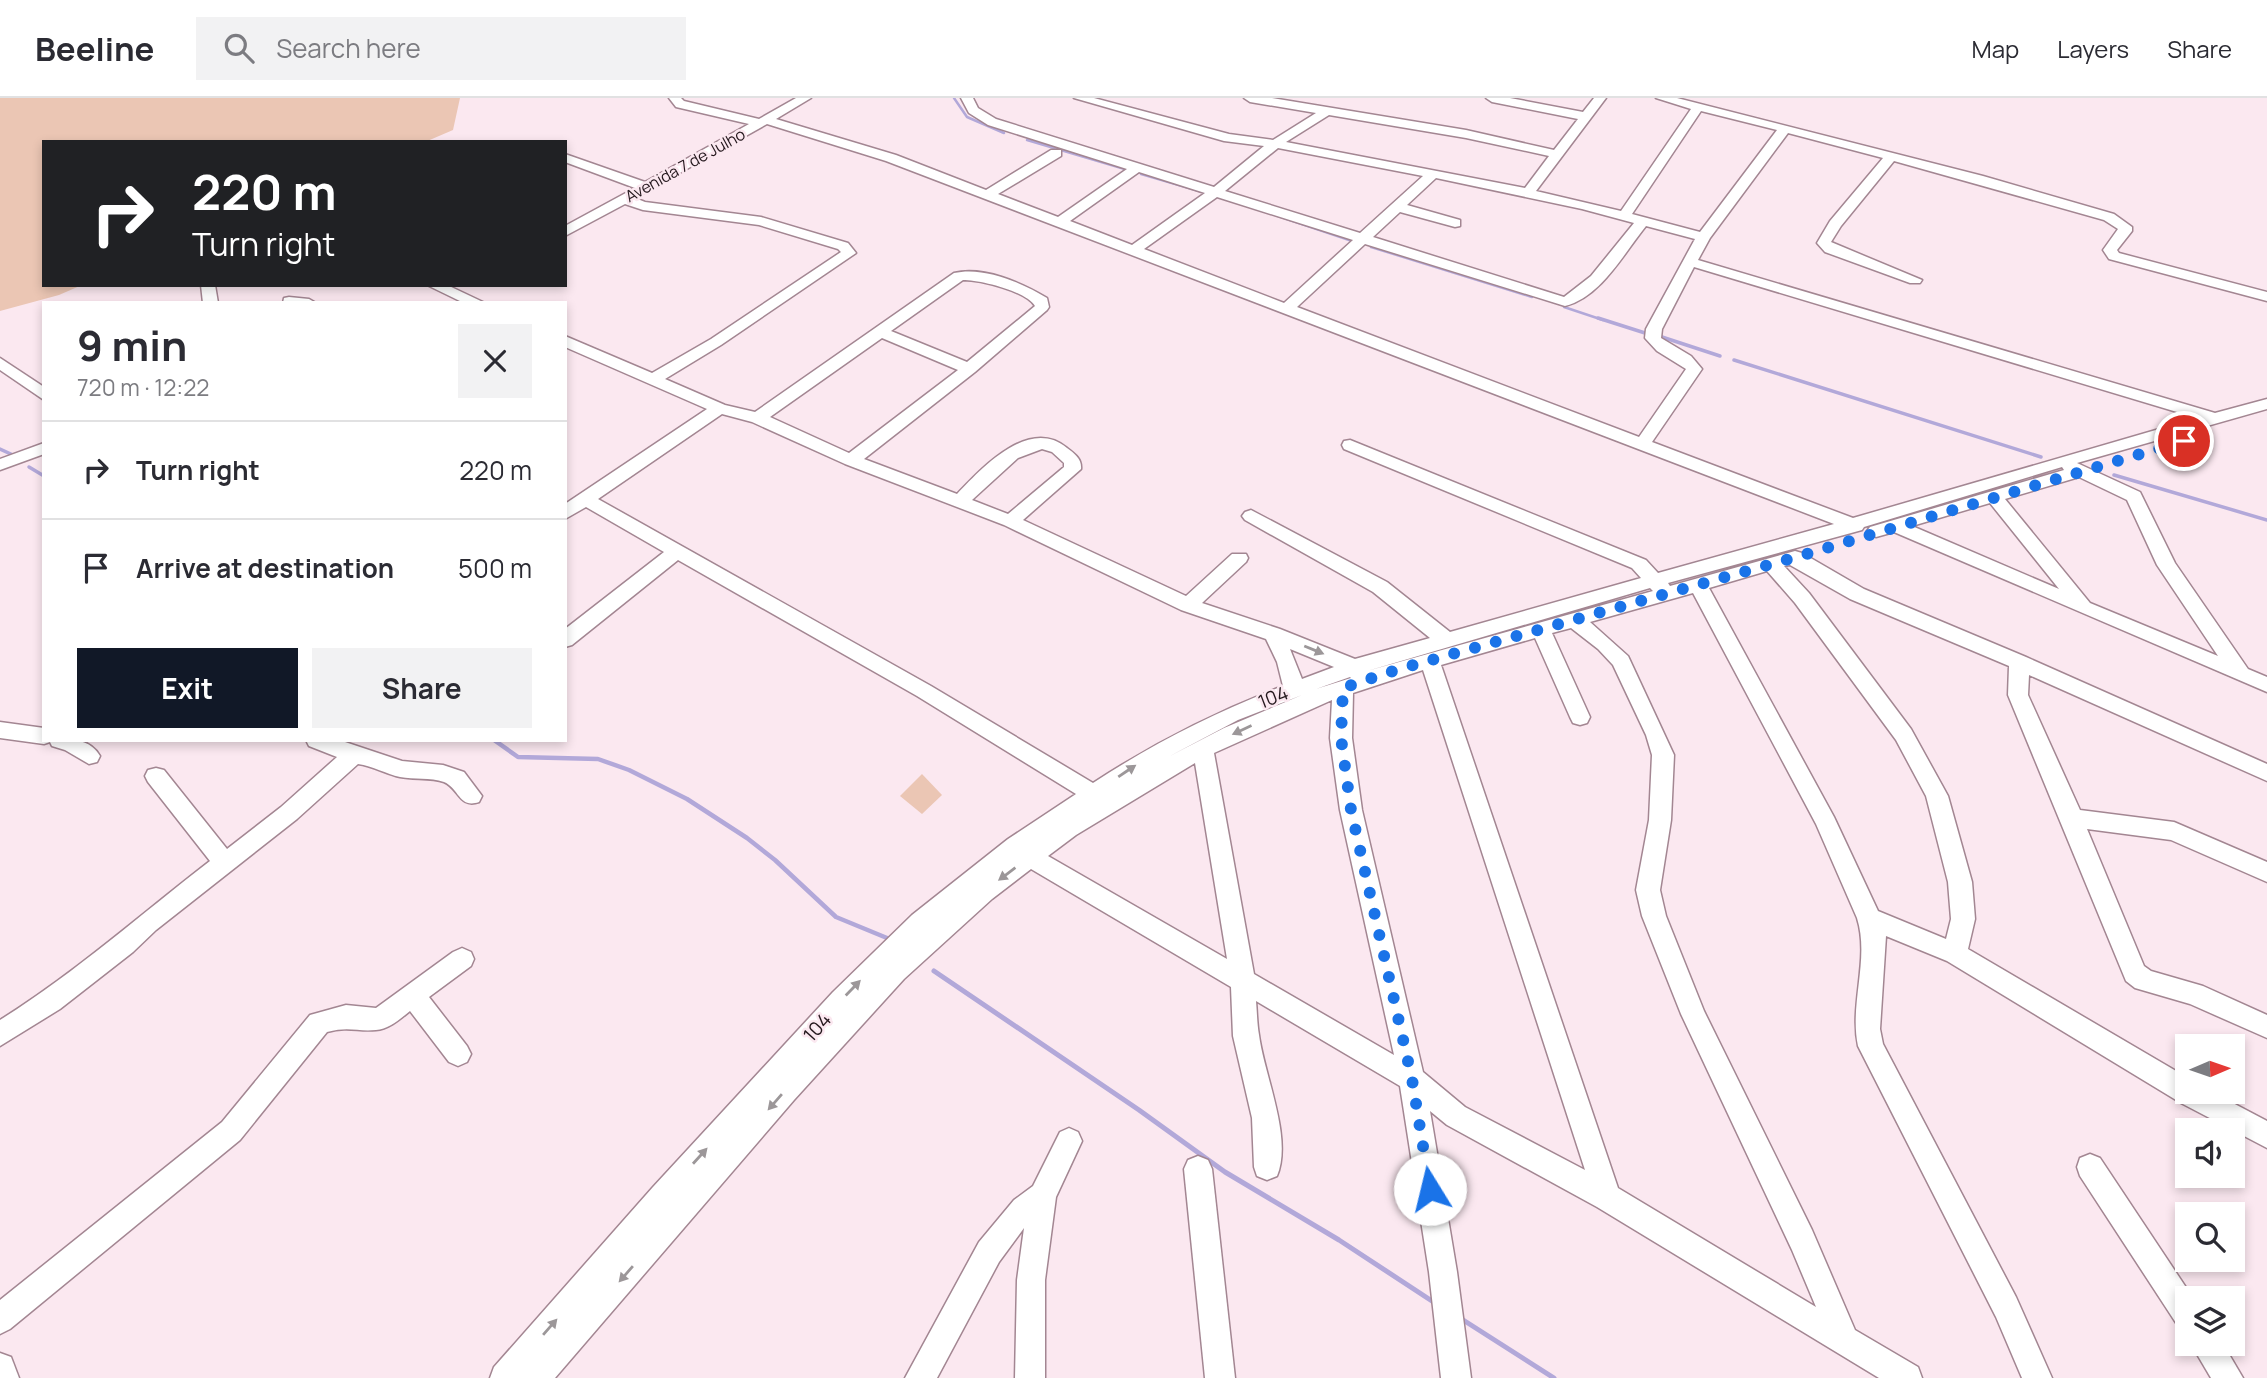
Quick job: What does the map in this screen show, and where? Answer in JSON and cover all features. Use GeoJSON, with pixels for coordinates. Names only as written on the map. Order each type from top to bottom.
{"type":"FeatureCollection","features":[{"type":"Feature","properties":{"kind":"street"},"geometry":{"type":"LineString","coordinates":[[675,98],[680,104],[764,122],[891,159],[1875,531]]}},
{"type":"Feature","properties":{"kind":"street","name":"Avenida 7 de Julho"},"geometry":{"type":"LineString","coordinates":[[567,231],[805,98]]}},
{"type":"Feature","properties":{"kind":"street"},"geometry":{"type":"LineString","coordinates":[[967,98],[973,110],[992,122],[1565,302],[1574,298],[1602,273],[1643,221]]}},
{"type":"Feature","properties":{"kind":"street"},"geometry":{"type":"LineString","coordinates":[[1080,98],[1218,136],[1434,173],[1528,193],[1703,237]]}},
{"type":"Feature","properties":{"kind":"street"},"geometry":{"type":"LineString","coordinates":[[1250,98],[1466,134],[1558,154]]}},
{"type":"Feature","properties":{"kind":"street"},"geometry":{"type":"LineString","coordinates":[[1492,98],[1587,117]]}},
{"type":"Feature","properties":{"kind":"street"},"geometry":{"type":"LineString","coordinates":[[1528,193],[1600,98]]}},
{"type":"Feature","properties":{"kind":"street"},"geometry":{"type":"LineString","coordinates":[[1662,98],[1891,156],[2109,217],[2125,227],[2125,231],[2110,250],[2114,256],[2267,298]]}},
{"type":"Feature","properties":{"kind":"street"},"geometry":{"type":"LineString","coordinates":[[1624,216],[1698,107]]}},
{"type":"Feature","properties":{"kind":"street"},"geometry":{"type":"LineString","coordinates":[[1133,250],[1216,191],[1275,144],[1327,111]]}},
{"type":"Feature","properties":{"kind":"street"},"geometry":{"type":"LineString","coordinates":[[1642,445],[1694,369],[1691,364],[1662,348],[1653,338],[1654,329],[1703,237],[1785,128]]}},
{"type":"Feature","properties":{"kind":"street"},"geometry":{"type":"LineString","coordinates":[[987,195],[1056,153]]}},
{"type":"Feature","properties":{"kind":"street"},"geometry":{"type":"LineString","coordinates":[[1891,156],[1835,224],[1824,243],[1830,249],[1914,280]]}},
{"type":"Feature","properties":{"kind":"street"},"geometry":{"type":"LineString","coordinates":[[567,159],[646,187]]}},
{"type":"Feature","properties":{"kind":"street"},"geometry":{"type":"LineString","coordinates":[[1058,223],[1138,167]]}},
{"type":"Feature","properties":{"kind":"street"},"geometry":{"type":"LineString","coordinates":[[1286,309],[1434,173]]}},
{"type":"Feature","properties":{"kind":"street"},"geometry":{"type":"LineString","coordinates":[[624,199],[643,206],[770,223],[843,246],[849,253],[716,342],[655,379]]}},
{"type":"Feature","properties":{"kind":"street"},"geometry":{"type":"LineString","coordinates":[[1398,207],[1455,223]]}},
{"type":"Feature","properties":{"kind":"street"},"geometry":{"type":"LineString","coordinates":[[1691,262],[2217,419]]}},
{"type":"Feature","properties":{"kind":"street"},"geometry":{"type":"LineString","coordinates":[[758,418],[960,276],[982,277],[1034,295],[1042,301],[1042,307],[969,369],[851,460]]}},
{"type":"Feature","properties":{"kind":"street"},"geometry":{"type":"LineString","coordinates":[[439,287],[473,301]]}},
{"type":"Feature","properties":{"kind":"street"},"geometry":{"type":"LineString","coordinates":[[441,301],[469,287]]}},
{"type":"Feature","properties":{"kind":"street"},"geometry":{"type":"LineString","coordinates":[[289,300],[296,301]]}},
{"type":"Feature","properties":{"kind":"street"},"geometry":{"type":"LineString","coordinates":[[881,332],[969,369]]}},
{"type":"Feature","properties":{"kind":"street"},"geometry":{"type":"LineString","coordinates":[[567,342],[719,408],[758,418],[851,460],[1010,521],[1188,605],[1273,634],[1353,679]]}},
{"type":"Feature","properties":{"kind":"street"},"geometry":{"type":"LineString","coordinates":[[0,363],[42,394]]}},
{"type":"Feature","properties":{"kind":"street","name":"104"},"geometry":{"type":"LineString","coordinates":[[899,955],[954,894],[1016,846],[1099,800],[1135,766],[1231,714],[1294,689],[1353,679],[1446,640],[1660,586],[1852,524],[2071,466],[2267,404]]}},
{"type":"Feature","properties":{"kind":"street"},"geometry":{"type":"LineString","coordinates":[[567,512],[719,408]]}},
{"type":"Feature","properties":{"kind":"street"},"geometry":{"type":"LineString","coordinates":[[535,1378],[802,1058],[899,955],[1030,857],[1099,800],[1353,679],[1430,662],[1574,620],[1660,586],[1698,585],[1793,558],[1994,497],[2071,466],[2267,417]]}},
{"type":"Feature","properties":{"kind":"street"},"geometry":{"type":"LineString","coordinates":[[958,503],[1014,450],[1037,443],[1069,456],[1073,462],[1072,469],[1010,521]]}},
{"type":"Feature","properties":{"kind":"street"},"geometry":{"type":"LineString","coordinates":[[1350,445],[1639,564],[1660,586]]}},
{"type":"Feature","properties":{"kind":"street"},"geometry":{"type":"LineString","coordinates":[[0,465],[42,449]]}},
{"type":"Feature","properties":{"kind":"street"},"geometry":{"type":"LineString","coordinates":[[2071,466],[2134,496],[2166,565],[2240,673]]}},
{"type":"Feature","properties":{"kind":"street"},"geometry":{"type":"LineString","coordinates":[[1994,497],[2084,607]]}},
{"type":"Feature","properties":{"kind":"street"},"geometry":{"type":"LineString","coordinates":[[585,499],[924,691],[1099,800]]}},
{"type":"Feature","properties":{"kind":"street"},"geometry":{"type":"LineString","coordinates":[[1251,516],[1380,587],[1446,640]]}},
{"type":"Feature","properties":{"kind":"street"},"geometry":{"type":"LineString","coordinates":[[1897,526],[2267,685]]}},
{"type":"Feature","properties":{"kind":"street"},"geometry":{"type":"LineString","coordinates":[[567,638],[677,551]]}},
{"type":"Feature","properties":{"kind":"street"},"geometry":{"type":"LineString","coordinates":[[1188,605],[1239,558]]}},
{"type":"Feature","properties":{"kind":"street"},"geometry":{"type":"LineString","coordinates":[[1793,558],[1857,594],[2019,662],[2267,773]]}},
{"type":"Feature","properties":{"kind":"street"},"geometry":{"type":"LineString","coordinates":[[1771,564],[1802,598],[1905,735],[1937,796],[1960,882],[1963,919],[1955,954]]}},
{"type":"Feature","properties":{"kind":"street"},"geometry":{"type":"LineString","coordinates":[[1698,585],[1826,823],[1869,918],[1874,934],[1867,1030],[1871,1046],[2006,1307],[2037,1378]]}},
{"type":"Feature","properties":{"kind":"street"},"geometry":{"type":"LineString","coordinates":[[1574,620],[1605,644],[1621,661],[1656,734],[1663,755],[1660,820],[1648,890],[1658,929],[1693,1014],[1802,1240],[1845,1341]]}},
{"type":"Feature","properties":{"kind":"street"},"geometry":{"type":"LineString","coordinates":[[1541,629],[1580,717]]}},
{"type":"Feature","properties":{"kind":"street"},"geometry":{"type":"LineString","coordinates":[[1273,634],[1287,663],[1294,689]]}},
{"type":"Feature","properties":{"kind":"street"},"geometry":{"type":"LineString","coordinates":[[1430,662],[1607,1197]]}},
{"type":"Feature","properties":{"kind":"street"},"geometry":{"type":"LineString","coordinates":[[2019,662],[2018,695],[2136,973],[2144,980],[2194,994],[2267,1027]]}},
{"type":"Feature","properties":{"kind":"street"},"geometry":{"type":"LineString","coordinates":[[1353,679],[1341,738],[1351,810],[1412,1079],[1443,1272],[1455,1378]]}},
{"type":"Feature","properties":{"kind":"street"},"geometry":{"type":"LineString","coordinates":[[0,730],[42,736]]}},
{"type":"Feature","properties":{"kind":"street"},"geometry":{"type":"LineString","coordinates":[[66,742],[89,756]]}},
{"type":"Feature","properties":{"kind":"street"},"geometry":{"type":"LineString","coordinates":[[321,742],[401,769],[428,769],[443,773],[456,778],[471,796]]}},
{"type":"Feature","properties":{"kind":"street"},"geometry":{"type":"LineString","coordinates":[[1203,750],[1243,981],[1246,1036],[1265,1118],[1267,1167]]}},
{"type":"Feature","properties":{"kind":"street"},"geometry":{"type":"LineString","coordinates":[[0,1034],[98,966],[224,862],[289,813],[324,778],[354,755]]}},
{"type":"Feature","properties":{"kind":"street"},"geometry":{"type":"LineString","coordinates":[[156,776],[224,862]]}},
{"type":"Feature","properties":{"kind":"street"},"geometry":{"type":"LineString","coordinates":[[2072,818],[2174,831],[2267,872]]}},
{"type":"Feature","properties":{"kind":"street"},"geometry":{"type":"LineString","coordinates":[[1030,857],[1412,1079],[1456,1116],[1607,1197],[1907,1378]]}},
{"type":"Feature","properties":{"kind":"street"},"geometry":{"type":"LineString","coordinates":[[1869,918],[1955,954],[2190,1094],[2267,1135]]}},
{"type":"Feature","properties":{"kind":"street"},"geometry":{"type":"LineString","coordinates":[[0,1320],[231,1131],[319,1023],[346,1016],[377,1019],[386,1015],[462,959]]}},
{"type":"Feature","properties":{"kind":"street"},"geometry":{"type":"LineString","coordinates":[[412,995],[458,1054]]}},
{"type":"Feature","properties":{"kind":"street","name":"104"},"geometry":{"type":"LineString","coordinates":[[505,1378],[802,1058]]}},
{"type":"Feature","properties":{"kind":"street"},"geometry":{"type":"LineString","coordinates":[[1030,1378],[1031,1280],[1043,1196],[1069,1141]]}},
{"type":"Feature","properties":{"kind":"street"},"geometry":{"type":"LineString","coordinates":[[2090,1167],[2175,1296]]}},
{"type":"Feature","properties":{"kind":"street"},"geometry":{"type":"LineString","coordinates":[[1198,1168],[1220,1378]]}},
{"type":"Feature","properties":{"kind":"street"},"geometry":{"type":"LineString","coordinates":[[920,1378],[983,1264],[1012,1218],[1043,1196]]}},
{"type":"Feature","properties":{"kind":"street"},"geometry":{"type":"LineString","coordinates":[[2214,1356],[2228,1378]]}},
{"type":"Feature","properties":{"kind":"street"},"geometry":{"type":"LineString","coordinates":[[0,1368],[4,1378]]}},
{"type":"Feature","properties":{"kind":"shaded area"},"geometry":{"type":"Polygon","coordinates":[[[0,98],[460,98],[453,130],[430,140],[42,140],[42,287],[77,287],[59,295],[0,311],[0,98]]]}},
{"type":"Feature","properties":{"kind":"shaded area"},"geometry":{"type":"Polygon","coordinates":[[[922,774],[942,795],[922,814],[900,796],[922,774]]]}},
{"type":"Feature","properties":{"kind":"waterway"},"geometry":{"type":"LineString","coordinates":[[954,98],[967,117],[1004,133]]}},
{"type":"Feature","properties":{"kind":"waterway"},"geometry":{"type":"LineString","coordinates":[[1027,140],[1128,170]]}},
{"type":"Feature","properties":{"kind":"waterway"},"geometry":{"type":"LineString","coordinates":[[1141,174],[1206,193]]}},
{"type":"Feature","properties":{"kind":"waterway"},"geometry":{"type":"LineString","coordinates":[[1275,215],[1355,242]]}},
{"type":"Feature","properties":{"kind":"waterway"},"geometry":{"type":"LineString","coordinates":[[1371,247],[1532,297]]}},
{"type":"Feature","properties":{"kind":"waterway"},"geometry":{"type":"LineString","coordinates":[[1564,307],[1603,320]]}},
{"type":"Feature","properties":{"kind":"waterway"},"geometry":{"type":"LineString","coordinates":[[1598,318],[1645,333]]}},
{"type":"Feature","properties":{"kind":"waterway"},"geometry":{"type":"LineString","coordinates":[[1662,337],[1720,356]]}},
{"type":"Feature","properties":{"kind":"waterway"},"geometry":{"type":"LineString","coordinates":[[1734,360],[2041,457]]}},
{"type":"Feature","properties":{"kind":"waterway"},"geometry":{"type":"LineString","coordinates":[[0,449],[13,455]]}},
{"type":"Feature","properties":{"kind":"waterway"},"geometry":{"type":"LineString","coordinates":[[29,467],[42,475]]}},
{"type":"Feature","properties":{"kind":"waterway"},"geometry":{"type":"LineString","coordinates":[[2114,475],[2267,520]]}},
{"type":"Feature","properties":{"kind":"waterway"},"geometry":{"type":"LineString","coordinates":[[497,742],[518,757],[598,759],[629,770],[687,799],[747,838],[775,860],[836,917],[887,938]]}},
{"type":"Feature","properties":{"kind":"waterway"},"geometry":{"type":"LineString","coordinates":[[934,971],[1139,1110],[1225,1172],[1339,1240],[1435,1303]]}},
{"type":"Feature","properties":{"kind":"waterway"},"geometry":{"type":"LineString","coordinates":[[1460,1318],[1554,1378]]}},
{"type":"Feature","properties":{"kind":"route"},"geometry":{"type":"LineString","coordinates":[[1430,1189],[1412,1079],[1379,923],[1351,810],[1341,738],[1343,688],[1396,670],[1793,558],[1875,531],[2184,441]]}}]}
